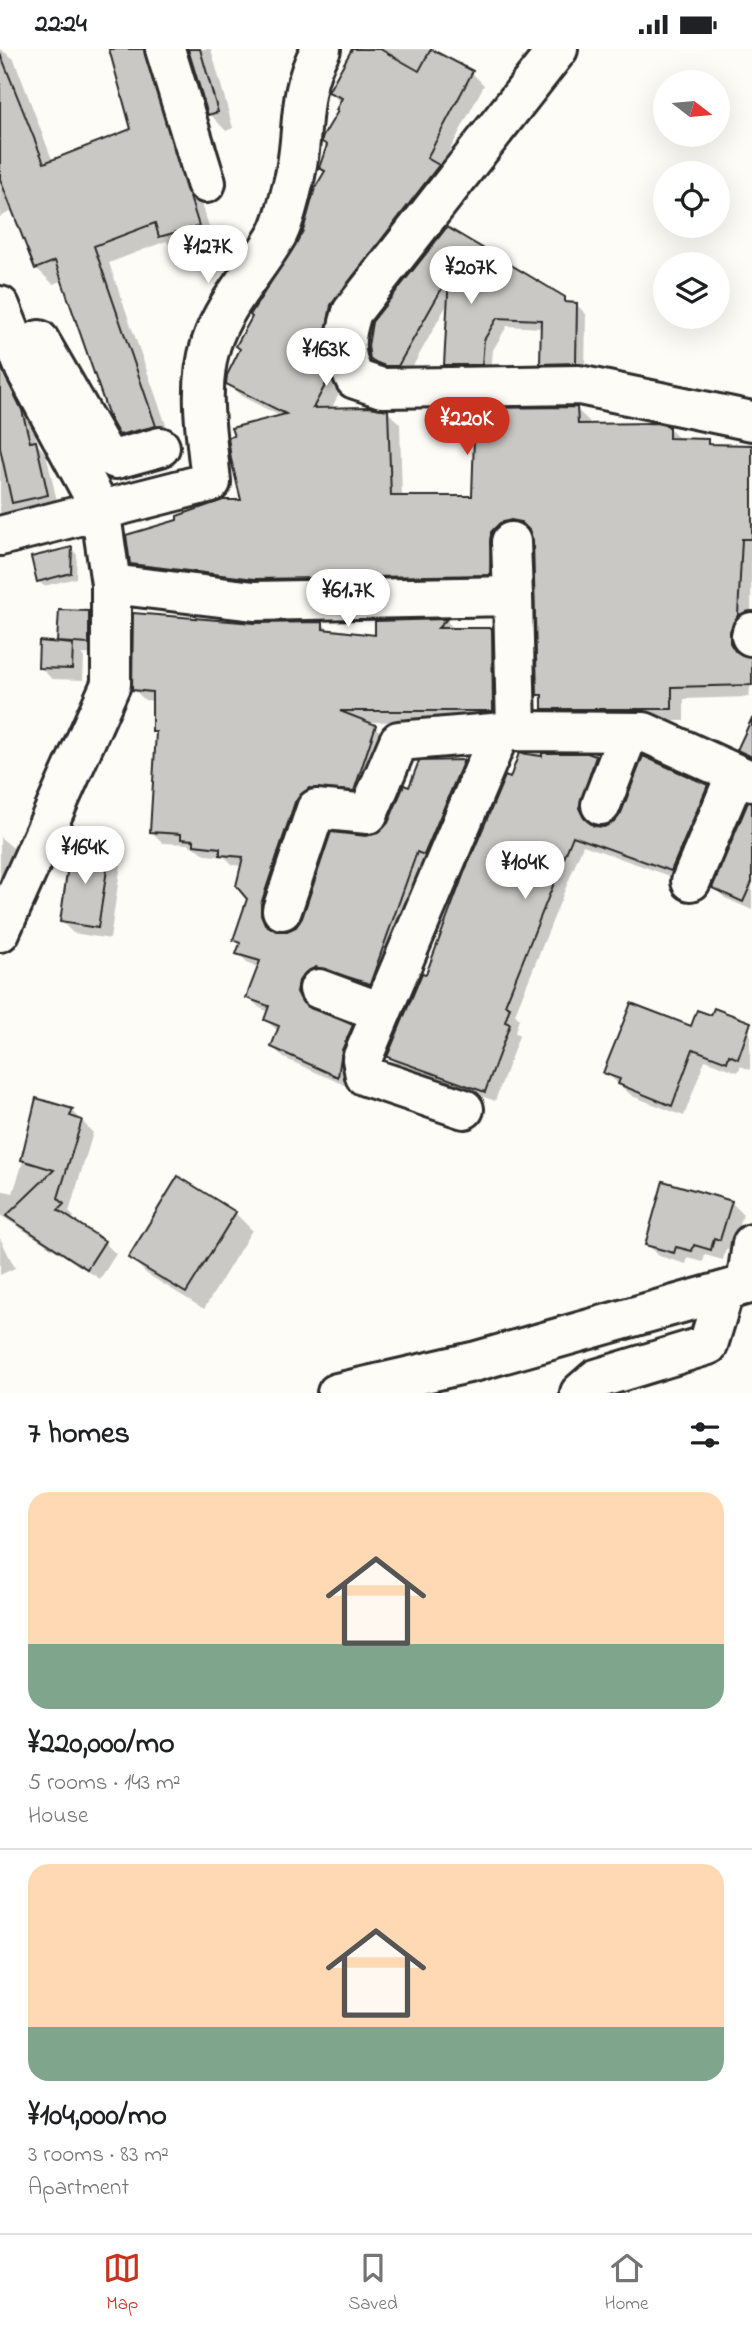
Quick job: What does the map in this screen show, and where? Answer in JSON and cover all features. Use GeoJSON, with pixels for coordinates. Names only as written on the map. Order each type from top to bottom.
{"type":"FeatureCollection","features":[{"type":"Feature","properties":{"kind":"street"},"geometry":{"type":"LineString","coordinates":[[166,49],[206,183]]}},
{"type":"Feature","properties":{"kind":"street"},"geometry":{"type":"LineString","coordinates":[[0,535],[211,482],[202,389],[211,344],[243,283],[278,233],[295,180],[300,112],[313,63],[321,49]]}},
{"type":"Feature","properties":{"kind":"street"},"geometry":{"type":"LineString","coordinates":[[558,49],[352,312],[344,339],[346,361],[355,379],[382,388],[579,386],[752,421]]}},
{"type":"Feature","properties":{"kind":"street"},"geometry":{"type":"LineString","coordinates":[[0,932],[111,684],[111,584],[100,508],[13,369],[2,312]]}},
{"type":"Feature","properties":{"kind":"street"},"geometry":{"type":"LineString","coordinates":[[2,312],[37,337],[104,453],[116,459],[160,447]]}},
{"type":"Feature","properties":{"kind":"street"},"geometry":{"type":"LineString","coordinates":[[464,1109],[365,1076],[362,1059],[508,732],[513,596],[511,542]]}},
{"type":"Feature","properties":{"kind":"street"},"geometry":{"type":"LineString","coordinates":[[111,584],[254,601],[513,596]]}},
{"type":"Feature","properties":{"kind":"street"},"geometry":{"type":"LineString","coordinates":[[282,910],[316,809],[368,814],[399,741],[508,732],[645,732],[744,777],[691,881]]}},
{"type":"Feature","properties":{"kind":"street"},"geometry":{"type":"LineString","coordinates":[[601,805],[629,732]]}},
{"type":"Feature","properties":{"kind":"street"},"geometry":{"type":"LineString","coordinates":[[319,989],[381,1012]]}},
{"type":"Feature","properties":{"kind":"street"},"geometry":{"type":"LineString","coordinates":[[580,1393],[596,1379],[708,1345],[741,1287],[752,1244]]}},
{"type":"Feature","properties":{"kind":"street"},"geometry":{"type":"LineString","coordinates":[[337,1393],[489,1358],[741,1287]]}},
{"type":"Feature","properties":{"kind":"building"},"geometry":{"type":"Polygon","coordinates":[[[109,49],[144,49],[199,226],[159,237],[155,223],[94,246],[156,426],[119,435],[110,419],[55,261],[35,269],[0,179],[0,53],[44,163],[131,129],[109,49]]]}},
{"type":"Feature","properties":{"kind":"building"},"geometry":{"type":"Polygon","coordinates":[[[188,49],[200,49],[218,112],[208,115],[188,49]]]}},
{"type":"Feature","properties":{"kind":"building"},"geometry":{"type":"Polygon","coordinates":[[[352,49],[380,49],[419,71],[431,49],[473,71],[427,158],[439,165],[331,305],[324,345],[330,376],[313,408],[370,407],[388,410],[391,496],[472,496],[475,408],[577,407],[578,424],[656,423],[669,426],[669,438],[708,439],[708,444],[752,445],[752,539],[742,539],[738,615],[730,631],[730,643],[735,651],[752,657],[752,685],[672,687],[672,709],[542,709],[542,695],[537,695],[533,541],[529,530],[521,522],[511,520],[500,523],[491,532],[490,575],[255,579],[130,564],[126,535],[177,520],[177,516],[223,500],[241,500],[231,459],[228,437],[234,436],[231,428],[286,414],[226,384],[227,375],[240,349],[236,346],[252,317],[250,315],[303,231],[315,188],[325,171],[319,168],[327,145],[322,142],[322,138],[338,111],[336,110],[342,98],[328,92],[352,49]]]}},
{"type":"Feature","properties":{"kind":"building"},"geometry":{"type":"Polygon","coordinates":[[[447,227],[565,297],[565,302],[577,303],[576,363],[540,364],[541,320],[497,318],[484,340],[482,365],[444,365],[449,276],[398,366],[385,366],[370,360],[368,346],[372,322],[447,227]]]}},
{"type":"Feature","properties":{"kind":"building"},"geometry":{"type":"Polygon","coordinates":[[[0,365],[22,410],[30,442],[36,441],[48,495],[12,503],[0,448],[0,365]]]}},
{"type":"Feature","properties":{"kind":"building"},"geometry":{"type":"Polygon","coordinates":[[[72,547],[71,573],[37,582],[31,557],[72,547]]]}},
{"type":"Feature","properties":{"kind":"building"},"geometry":{"type":"Polygon","coordinates":[[[59,610],[89,611],[89,644],[57,642],[59,610]]]}},
{"type":"Feature","properties":{"kind":"building"},"geometry":{"type":"Polygon","coordinates":[[[133,613],[254,623],[323,622],[323,629],[375,635],[375,621],[447,619],[438,628],[492,628],[493,711],[340,711],[376,725],[354,791],[309,788],[295,802],[261,904],[265,924],[276,931],[287,931],[296,927],[302,918],[331,832],[366,836],[378,833],[388,823],[404,785],[409,787],[419,761],[464,760],[424,855],[417,852],[370,984],[316,967],[306,972],[299,981],[297,992],[303,1003],[353,1025],[342,1050],[338,1077],[271,1047],[279,1026],[264,1020],[269,1006],[246,998],[260,961],[236,954],[240,943],[233,940],[247,899],[236,886],[243,857],[220,855],[220,848],[194,845],[194,840],[181,839],[181,834],[150,832],[156,732],[152,732],[152,692],[132,690],[133,613]]]}},
{"type":"Feature","properties":{"kind":"building"},"geometry":{"type":"Polygon","coordinates":[[[39,641],[73,644],[72,669],[38,668],[39,641]]]}},
{"type":"Feature","properties":{"kind":"building"},"geometry":{"type":"Polygon","coordinates":[[[752,718],[752,757],[737,750],[752,718]]]}},
{"type":"Feature","properties":{"kind":"building"},"geometry":{"type":"Polygon","coordinates":[[[519,753],[542,756],[542,753],[587,753],[596,756],[579,808],[584,818],[594,826],[604,827],[614,822],[621,813],[643,756],[708,785],[671,871],[573,836],[505,1005],[510,1007],[505,1022],[510,1024],[485,1092],[387,1057],[422,973],[426,974],[464,873],[505,776],[510,778],[519,753]]]}},
{"type":"Feature","properties":{"kind":"building"},"geometry":{"type":"Polygon","coordinates":[[[748,802],[752,803],[752,882],[743,902],[712,888],[748,802]]]}},
{"type":"Feature","properties":{"kind":"building"},"geometry":{"type":"Polygon","coordinates":[[[71,844],[110,850],[98,928],[60,922],[71,844]]]}},
{"type":"Feature","properties":{"kind":"building"},"geometry":{"type":"Polygon","coordinates":[[[631,1003],[691,1026],[697,1010],[711,1015],[714,1008],[751,1022],[738,1059],[729,1055],[727,1062],[693,1049],[672,1106],[618,1084],[620,1079],[603,1073],[631,1003]]]}},
{"type":"Feature","properties":{"kind":"building"},"geometry":{"type":"Polygon","coordinates":[[[36,1098],[73,1109],[70,1116],[82,1120],[58,1198],[64,1204],[58,1210],[105,1241],[87,1269],[6,1216],[54,1170],[21,1160],[36,1098]]]}},
{"type":"Feature","properties":{"kind":"building"},"geometry":{"type":"Polygon","coordinates":[[[178,1176],[236,1212],[186,1293],[128,1258],[178,1176]]]}},
{"type":"Feature","properties":{"kind":"building"},"geometry":{"type":"Polygon","coordinates":[[[663,1181],[732,1201],[720,1240],[714,1238],[711,1250],[694,1245],[692,1251],[676,1247],[674,1253],[645,1245],[663,1181]]]}}]}
